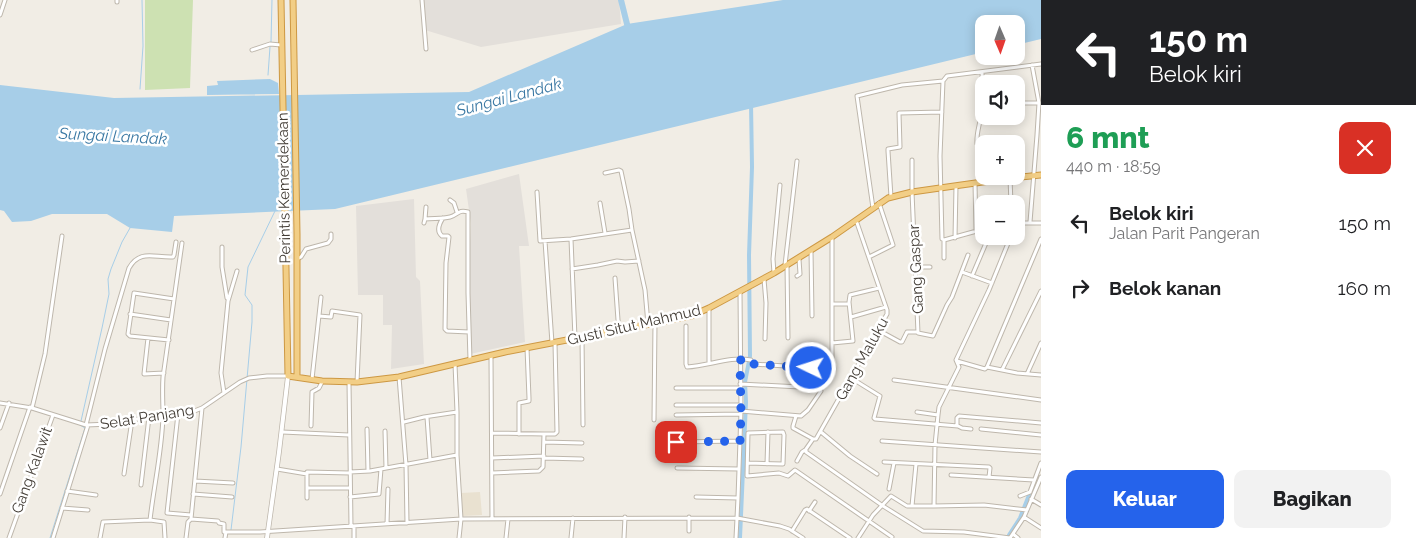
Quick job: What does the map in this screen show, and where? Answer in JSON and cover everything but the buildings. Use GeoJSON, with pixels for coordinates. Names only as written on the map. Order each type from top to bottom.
{"type":"FeatureCollection","features":[{"type":"Feature","properties":{"kind":"highway","name":"Perintis Kemerdekaan"},"geometry":{"type":"LineString","coordinates":[[280,0],[288,376]]}},
{"type":"Feature","properties":{"kind":"highway"},"geometry":{"type":"LineString","coordinates":[[293,0],[297,234],[297,378]]}},
{"type":"Feature","properties":{"kind":"highway","name":"Gusti Situt Mahmud"},"geometry":{"type":"LineString","coordinates":[[1025,176],[1041,175]]}},
{"type":"Feature","properties":{"kind":"highway","name":"Gusti Situt Mahmud"},"geometry":{"type":"LineString","coordinates":[[288,376],[322,381],[357,382],[399,376],[527,348],[691,316],[774,273],[832,237],[879,203],[912,192],[975,183]]}},
{"type":"Feature","properties":{"kind":"highway"},"geometry":{"type":"LineString","coordinates":[[286,278],[297,274]]}},
{"type":"Feature","properties":{"kind":"street"},"geometry":{"type":"LineString","coordinates":[[0,16],[5,0]]}},
{"type":"Feature","properties":{"kind":"street"},"geometry":{"type":"LineString","coordinates":[[422,0],[426,49]]}},
{"type":"Feature","properties":{"kind":"street"},"geometry":{"type":"LineString","coordinates":[[252,50],[270,44],[282,48]]}},
{"type":"Feature","properties":{"kind":"street"},"geometry":{"type":"LineString","coordinates":[[944,258],[940,188],[943,82],[947,76],[1041,64]]}},
{"type":"Feature","properties":{"kind":"street"},"geometry":{"type":"LineString","coordinates":[[1030,222],[1039,104],[1032,65]]}},
{"type":"Feature","properties":{"kind":"street"},"geometry":{"type":"LineString","coordinates":[[873,208],[857,96],[902,85],[943,82]]}},
{"type":"Feature","properties":{"kind":"street"},"geometry":{"type":"LineString","coordinates":[[1025,103],[1039,104]]}},
{"type":"Feature","properties":{"kind":"street"},"geometry":{"type":"LineString","coordinates":[[891,198],[888,149],[900,148],[899,113],[942,112]]}},
{"type":"Feature","properties":{"kind":"street","name":"Gang Gaspar"},"geometry":{"type":"LineString","coordinates":[[912,160],[918,332],[931,336],[952,297],[962,272]]}},
{"type":"Feature","properties":{"kind":"street"},"geometry":{"type":"LineString","coordinates":[[788,338],[786,265],[798,161]]}},
{"type":"Feature","properties":{"kind":"street"},"geometry":{"type":"LineString","coordinates":[[605,173],[621,170],[645,290],[648,324]]}},
{"type":"Feature","properties":{"kind":"street"},"geometry":{"type":"LineString","coordinates":[[774,273],[773,258],[780,185]]}},
{"type":"Feature","properties":{"kind":"street"},"geometry":{"type":"LineString","coordinates":[[955,238],[956,185]]}},
{"type":"Feature","properties":{"kind":"street"},"geometry":{"type":"LineString","coordinates":[[537,192],[540,243],[632,230]]}},
{"type":"Feature","properties":{"kind":"street"},"geometry":{"type":"LineString","coordinates":[[450,200],[454,203],[457,212]]}},
{"type":"Feature","properties":{"kind":"street"},"geometry":{"type":"LineString","coordinates":[[600,203],[605,233]]}},
{"type":"Feature","properties":{"kind":"street"},"geometry":{"type":"LineString","coordinates":[[869,257],[893,245],[879,203]]}},
{"type":"Feature","properties":{"kind":"street"},"geometry":{"type":"LineString","coordinates":[[426,207],[425,221],[450,217],[457,212],[468,212],[470,360]]}},
{"type":"Feature","properties":{"kind":"street"},"geometry":{"type":"LineString","coordinates":[[443,217],[439,230],[441,236],[449,236],[445,330],[469,332]]}},
{"type":"Feature","properties":{"kind":"street","name":"Gang Maluku"},"geometry":{"type":"LineString","coordinates":[[813,439],[821,432],[887,314],[856,220]]}},
{"type":"Feature","properties":{"kind":"street"},"geometry":{"type":"LineString","coordinates":[[1025,222],[1041,223]]}},
{"type":"Feature","properties":{"kind":"street"},"geometry":{"type":"LineString","coordinates":[[944,240],[975,231]]}},
{"type":"Feature","properties":{"kind":"street"},"geometry":{"type":"LineString","coordinates":[[297,259],[301,257],[306,249],[328,243],[331,239],[331,234]]}},
{"type":"Feature","properties":{"kind":"street"},"geometry":{"type":"LineString","coordinates":[[0,494],[31,408],[45,354],[62,236]]}},
{"type":"Feature","properties":{"kind":"street"},"geometry":{"type":"LineString","coordinates":[[686,326],[686,366],[748,359],[753,364],[832,369],[832,237]]}},
{"type":"Feature","properties":{"kind":"street"},"geometry":{"type":"LineString","coordinates":[[571,239],[575,339]]}},
{"type":"Feature","properties":{"kind":"street"},"geometry":{"type":"LineString","coordinates":[[987,367],[1041,239]]}},
{"type":"Feature","properties":{"kind":"street"},"geometry":{"type":"LineString","coordinates":[[492,433],[555,434],[557,432],[554,343],[545,241]]}},
{"type":"Feature","properties":{"kind":"street"},"geometry":{"type":"LineString","coordinates":[[53,538],[129,268],[132,262],[139,257],[173,257],[176,242]]}},
{"type":"Feature","properties":{"kind":"street"},"geometry":{"type":"LineString","coordinates":[[150,520],[163,415],[162,393],[164,373],[182,242]]}},
{"type":"Feature","properties":{"kind":"street"},"geometry":{"type":"LineString","coordinates":[[972,276],[985,245]]}},
{"type":"Feature","properties":{"kind":"street"},"geometry":{"type":"LineString","coordinates":[[934,506],[936,424],[939,407],[959,367],[956,360],[992,284],[1007,245]]}},
{"type":"Feature","properties":{"kind":"street"},"geometry":{"type":"LineString","coordinates":[[222,247],[224,280],[228,301]]}},
{"type":"Feature","properties":{"kind":"street"},"geometry":{"type":"LineString","coordinates":[[812,249],[812,316]]}},
{"type":"Feature","properties":{"kind":"street"},"geometry":{"type":"LineString","coordinates":[[968,256],[962,272],[992,284]]}},
{"type":"Feature","properties":{"kind":"street"},"geometry":{"type":"LineString","coordinates":[[797,276],[800,274],[799,257]]}},
{"type":"Feature","properties":{"kind":"street"},"geometry":{"type":"LineString","coordinates":[[572,269],[617,261],[639,262]]}},
{"type":"Feature","properties":{"kind":"street"},"geometry":{"type":"LineString","coordinates":[[916,268],[930,267]]}},
{"type":"Feature","properties":{"kind":"street"},"geometry":{"type":"LineString","coordinates":[[224,394],[221,373],[228,301],[236,272]]}},
{"type":"Feature","properties":{"kind":"street"},"geometry":{"type":"LineString","coordinates":[[615,278],[620,330]]}},
{"type":"Feature","properties":{"kind":"street"},"geometry":{"type":"LineString","coordinates":[[764,278],[766,303],[765,339]]}},
{"type":"Feature","properties":{"kind":"street"},"geometry":{"type":"LineString","coordinates":[[832,343],[853,341],[849,304],[850,295],[879,288]]}},
{"type":"Feature","properties":{"kind":"street"},"geometry":{"type":"LineString","coordinates":[[736,538],[743,412],[740,388],[742,384],[740,360],[742,290]]}},
{"type":"Feature","properties":{"kind":"street"},"geometry":{"type":"LineString","coordinates":[[1002,370],[1041,291]]}},
{"type":"Feature","properties":{"kind":"street"},"geometry":{"type":"LineString","coordinates":[[169,340],[128,336],[130,314],[134,293],[174,299]]}},
{"type":"Feature","properties":{"kind":"street"},"geometry":{"type":"LineString","coordinates":[[312,380],[321,297]]}},
{"type":"Feature","properties":{"kind":"street"},"geometry":{"type":"LineString","coordinates":[[832,304],[849,304]]}},
{"type":"Feature","properties":{"kind":"street"},"geometry":{"type":"LineString","coordinates":[[851,317],[886,307]]}},
{"type":"Feature","properties":{"kind":"street"},"geometry":{"type":"LineString","coordinates":[[709,308],[709,363]]}},
{"type":"Feature","properties":{"kind":"street"},"geometry":{"type":"LineString","coordinates":[[319,316],[331,317],[332,311],[360,315],[357,382]]}},
{"type":"Feature","properties":{"kind":"street"},"geometry":{"type":"LineString","coordinates":[[130,314],[171,320]]}},
{"type":"Feature","properties":{"kind":"street"},"geometry":{"type":"LineString","coordinates":[[654,420],[655,323]]}},
{"type":"Feature","properties":{"kind":"street"},"geometry":{"type":"LineString","coordinates":[[878,330],[900,342],[902,342],[907,332],[918,332]]}},
{"type":"Feature","properties":{"kind":"street"},"geometry":{"type":"LineString","coordinates":[[582,337],[583,425]]}},
{"type":"Feature","properties":{"kind":"street"},"geometry":{"type":"LineString","coordinates":[[148,338],[144,374],[164,373]]}},
{"type":"Feature","properties":{"kind":"street"},"geometry":{"type":"LineString","coordinates":[[1027,374],[1041,343]]}},
{"type":"Feature","properties":{"kind":"street"},"geometry":{"type":"LineString","coordinates":[[520,434],[519,403],[529,401],[530,398],[527,348]]}},
{"type":"Feature","properties":{"kind":"street"},"geometry":{"type":"LineString","coordinates":[[491,356],[492,519]]}},
{"type":"Feature","properties":{"kind":"street"},"geometry":{"type":"LineString","coordinates":[[956,360],[985,369],[987,367],[1041,375]]}},
{"type":"Feature","properties":{"kind":"street"},"geometry":{"type":"LineString","coordinates":[[455,363],[457,455],[461,519],[459,538]]}},
{"type":"Feature","properties":{"kind":"street"},"geometry":{"type":"LineString","coordinates":[[267,538],[288,376]]}},
{"type":"Feature","properties":{"kind":"street","name":"Selat Panjang"},"geometry":{"type":"LineString","coordinates":[[0,403],[31,408],[84,424],[110,424],[192,412],[202,408],[248,378],[288,376]]}},
{"type":"Feature","properties":{"kind":"street"},"geometry":{"type":"LineString","coordinates":[[399,376],[404,422],[407,523]]}},
{"type":"Feature","properties":{"kind":"street"},"geometry":{"type":"LineString","coordinates":[[851,378],[880,396],[875,419],[972,429]]}},
{"type":"Feature","properties":{"kind":"street"},"geometry":{"type":"LineString","coordinates":[[894,380],[1041,400]]}},
{"type":"Feature","properties":{"kind":"street"},"geometry":{"type":"LineString","coordinates":[[311,426],[311,393],[320,388],[322,381]]}},
{"type":"Feature","properties":{"kind":"street"},"geometry":{"type":"LineString","coordinates":[[349,381],[350,497],[354,538]]}},
{"type":"Feature","properties":{"kind":"street"},"geometry":{"type":"LineString","coordinates":[[676,414],[743,412],[802,416],[822,390],[742,384]]}},
{"type":"Feature","properties":{"kind":"street"},"geometry":{"type":"LineString","coordinates":[[676,388],[740,388]]}},
{"type":"Feature","properties":{"kind":"street"},"geometry":{"type":"LineString","coordinates":[[0,428],[9,404]]}},
{"type":"Feature","properties":{"kind":"street"},"geometry":{"type":"LineString","coordinates":[[676,405],[741,405]]}},
{"type":"Feature","properties":{"kind":"street"},"geometry":{"type":"LineString","coordinates":[[186,538],[188,522],[191,517],[202,408]]}},
{"type":"Feature","properties":{"kind":"street"},"geometry":{"type":"LineString","coordinates":[[404,422],[457,412]]}},
{"type":"Feature","properties":{"kind":"street"},"geometry":{"type":"LineString","coordinates":[[917,412],[938,414]]}},
{"type":"Feature","properties":{"kind":"street","name":"Gang Kalawit"},"geometry":{"type":"LineString","coordinates":[[9,538],[53,414]]}},
{"type":"Feature","properties":{"kind":"street"},"geometry":{"type":"LineString","coordinates":[[178,414],[167,513],[218,521],[224,524],[224,532],[234,533],[461,519],[744,518],[780,526],[803,538]]}},
{"type":"Feature","properties":{"kind":"street"},"geometry":{"type":"LineString","coordinates":[[796,416],[793,428],[813,439],[797,461]]}},
{"type":"Feature","properties":{"kind":"street"},"geometry":{"type":"LineString","coordinates":[[956,426],[959,416],[1041,423]]}},
{"type":"Feature","properties":{"kind":"street"},"geometry":{"type":"LineString","coordinates":[[142,485],[150,417]]}},
{"type":"Feature","properties":{"kind":"street"},"geometry":{"type":"LineString","coordinates":[[427,417],[430,460]]}},
{"type":"Feature","properties":{"kind":"street"},"geometry":{"type":"LineString","coordinates":[[124,474],[132,420]]}},
{"type":"Feature","properties":{"kind":"street"},"geometry":{"type":"LineString","coordinates":[[367,429],[368,471]]}},
{"type":"Feature","properties":{"kind":"street"},"geometry":{"type":"LineString","coordinates":[[982,429],[1041,435]]}},
{"type":"Feature","properties":{"kind":"street"},"geometry":{"type":"LineString","coordinates":[[350,497],[380,494],[385,431]]}},
{"type":"Feature","properties":{"kind":"street"},"geometry":{"type":"LineString","coordinates":[[282,432],[349,435]]}},
{"type":"Feature","properties":{"kind":"street"},"geometry":{"type":"LineString","coordinates":[[748,463],[782,464],[784,462],[784,433],[749,432],[747,458],[748,476],[779,473],[788,476],[795,470],[892,538]]}},
{"type":"Feature","properties":{"kind":"street"},"geometry":{"type":"LineString","coordinates":[[767,464],[768,432]]}},
{"type":"Feature","properties":{"kind":"street"},"geometry":{"type":"LineString","coordinates":[[821,432],[850,456],[877,474]]}},
{"type":"Feature","properties":{"kind":"street"},"geometry":{"type":"LineString","coordinates":[[492,474],[539,472],[543,466],[544,434]]}},
{"type":"Feature","properties":{"kind":"street"},"geometry":{"type":"LineString","coordinates":[[676,442],[740,441]]}},
{"type":"Feature","properties":{"kind":"street"},"geometry":{"type":"LineString","coordinates":[[882,441],[1041,452]]}},
{"type":"Feature","properties":{"kind":"street"},"geometry":{"type":"LineString","coordinates":[[544,442],[582,443]]}},
{"type":"Feature","properties":{"kind":"street"},"geometry":{"type":"LineString","coordinates":[[806,449],[806,452],[815,459],[883,506],[925,532],[964,532],[1010,538],[1024,517],[1024,509],[1040,483],[1041,477]]}},
{"type":"Feature","properties":{"kind":"street"},"geometry":{"type":"LineString","coordinates":[[277,469],[307,474],[307,472],[368,471],[457,455]]}},
{"type":"Feature","properties":{"kind":"street"},"geometry":{"type":"LineString","coordinates":[[492,458],[544,457],[582,459]]}},
{"type":"Feature","properties":{"kind":"street"},"geometry":{"type":"LineString","coordinates":[[740,458],[747,458]]}},
{"type":"Feature","properties":{"kind":"street"},"geometry":{"type":"LineString","coordinates":[[884,462],[988,467],[990,468],[989,477]]}},
{"type":"Feature","properties":{"kind":"street"},"geometry":{"type":"LineString","coordinates":[[889,489],[894,463]]}},
{"type":"Feature","properties":{"kind":"street"},"geometry":{"type":"LineString","coordinates":[[1032,495],[1034,480],[1041,463]]}},
{"type":"Feature","properties":{"kind":"street"},"geometry":{"type":"LineString","coordinates":[[912,506],[916,464]]}},
{"type":"Feature","properties":{"kind":"street"},"geometry":{"type":"LineString","coordinates":[[677,468],[739,469]]}},
{"type":"Feature","properties":{"kind":"street"},"geometry":{"type":"LineString","coordinates":[[307,474],[307,498]]}},
{"type":"Feature","properties":{"kind":"street"},"geometry":{"type":"LineString","coordinates":[[951,475],[1034,480]]}},
{"type":"Feature","properties":{"kind":"street"},"geometry":{"type":"LineString","coordinates":[[195,481],[233,483]]}},
{"type":"Feature","properties":{"kind":"street"},"geometry":{"type":"LineString","coordinates":[[307,488],[350,488]]}},
{"type":"Feature","properties":{"kind":"street"},"geometry":{"type":"LineString","coordinates":[[388,489],[388,524]]}},
{"type":"Feature","properties":{"kind":"street"},"geometry":{"type":"LineString","coordinates":[[67,491],[96,495]]}},
{"type":"Feature","properties":{"kind":"street"},"geometry":{"type":"LineString","coordinates":[[193,494],[232,497]]}},
{"type":"Feature","properties":{"kind":"street"},"geometry":{"type":"LineString","coordinates":[[1020,496],[1032,495],[1041,504]]}},
{"type":"Feature","properties":{"kind":"street"},"geometry":{"type":"LineString","coordinates":[[858,538],[868,522],[891,496],[905,505],[912,506],[984,505],[1024,509]]}},
{"type":"Feature","properties":{"kind":"street"},"geometry":{"type":"LineString","coordinates":[[696,497],[738,498]]}},
{"type":"Feature","properties":{"kind":"street"},"geometry":{"type":"LineString","coordinates":[[809,511],[815,502]]}},
{"type":"Feature","properties":{"kind":"street"},"geometry":{"type":"LineString","coordinates":[[62,508],[88,510]]}},
{"type":"Feature","properties":{"kind":"street"},"geometry":{"type":"LineString","coordinates":[[792,531],[805,510],[843,536],[850,538]]}},
{"type":"Feature","properties":{"kind":"street"},"geometry":{"type":"LineString","coordinates":[[624,538],[625,517]]}},
{"type":"Feature","properties":{"kind":"street"},"geometry":{"type":"LineString","coordinates":[[1024,517],[1041,528]]}},
{"type":"Feature","properties":{"kind":"street"},"geometry":{"type":"LineString","coordinates":[[570,538],[573,518]]}},
{"type":"Feature","properties":{"kind":"street"},"geometry":{"type":"LineString","coordinates":[[689,518],[689,531]]}},
{"type":"Feature","properties":{"kind":"street"},"geometry":{"type":"LineString","coordinates":[[506,538],[508,519]]}},
{"type":"Feature","properties":{"kind":"street"},"geometry":{"type":"LineString","coordinates":[[100,538],[103,522],[150,520],[164,522],[165,538]]}},
{"type":"Feature","properties":{"kind":"street"},"geometry":{"type":"LineString","coordinates":[[226,538],[227,532]]}},
{"type":"Feature","properties":{"kind":"street"},"geometry":{"type":"LineString","coordinates":[[1013,534],[1018,538]]}},
{"type":"Feature","properties":{"kind":"shaded area"},"geometry":{"type":"Polygon","coordinates":[[[422,0],[619,0],[621,24],[481,47],[425,30],[422,0]]]}},
{"type":"Feature","properties":{"kind":"shaded area"},"geometry":{"type":"Polygon","coordinates":[[[519,174],[529,246],[519,246],[525,342],[470,354],[468,280],[471,224],[466,189],[519,174]]]}},
{"type":"Feature","properties":{"kind":"shaded area"},"geometry":{"type":"Polygon","coordinates":[[[414,199],[416,277],[420,281],[424,364],[391,369],[392,325],[383,325],[383,295],[358,295],[356,206],[414,199]]]}},
{"type":"Feature","properties":{"kind":"shaded area"},"geometry":{"type":"Polygon","coordinates":[[[480,492],[482,515],[462,516],[461,493],[480,492]]]}},
{"type":"Feature","properties":{"kind":"green space"},"geometry":{"type":"Polygon","coordinates":[[[145,0],[193,0],[190,88],[145,90],[145,0]]]}},
{"type":"Feature","properties":{"kind":"water","name":"Sungai Landak"},"geometry":{"type":"Polygon","coordinates":[[[783,0],[1041,0],[1041,39],[1025,43],[1025,15],[975,15],[975,54],[335,209],[174,216],[172,232],[130,228],[107,214],[52,214],[31,221],[12,222],[4,211],[0,210],[0,85],[114,98],[469,92],[627,24],[783,0]]]}},
{"type":"Feature","properties":{"kind":"water"},"geometry":{"type":"Polygon","coordinates":[[[270,79],[278,83],[279,94],[207,95],[207,86],[218,85],[217,81],[270,79]]]}},
{"type":"Feature","properties":{"kind":"waterway"},"geometry":{"type":"LineString","coordinates":[[140,89],[143,46],[142,0]]}},
{"type":"Feature","properties":{"kind":"waterway"},"geometry":{"type":"LineString","coordinates":[[271,42],[272,0]]}},
{"type":"Feature","properties":{"kind":"waterway"},"geometry":{"type":"LineString","coordinates":[[621,0],[627,24]]}},
{"type":"Feature","properties":{"kind":"waterway"},"geometry":{"type":"LineString","coordinates":[[268,75],[270,47]]}},
{"type":"Feature","properties":{"kind":"waterway"},"geometry":{"type":"LineString","coordinates":[[740,538],[746,402],[745,382],[750,356],[751,103]]}},
{"type":"Feature","properties":{"kind":"waterway"},"geometry":{"type":"LineString","coordinates":[[231,530],[241,447],[252,322],[252,305],[245,295],[248,267],[275,211]]}},
{"type":"Feature","properties":{"kind":"waterway"},"geometry":{"type":"LineString","coordinates":[[81,421],[109,294],[108,279],[122,242],[130,228]]}},
{"type":"Feature","properties":{"kind":"waterway"},"geometry":{"type":"LineString","coordinates":[[50,538],[85,428],[80,425]]}},
{"type":"Feature","properties":{"kind":"waterway"},"geometry":{"type":"LineString","coordinates":[[1009,535],[1020,518],[1031,490]]}},
{"type":"Feature","properties":{"kind":"route"},"geometry":{"type":"LineString","coordinates":[[676,442],[740,441],[740,360],[750,359],[753,364],[811,368]]}}]}
